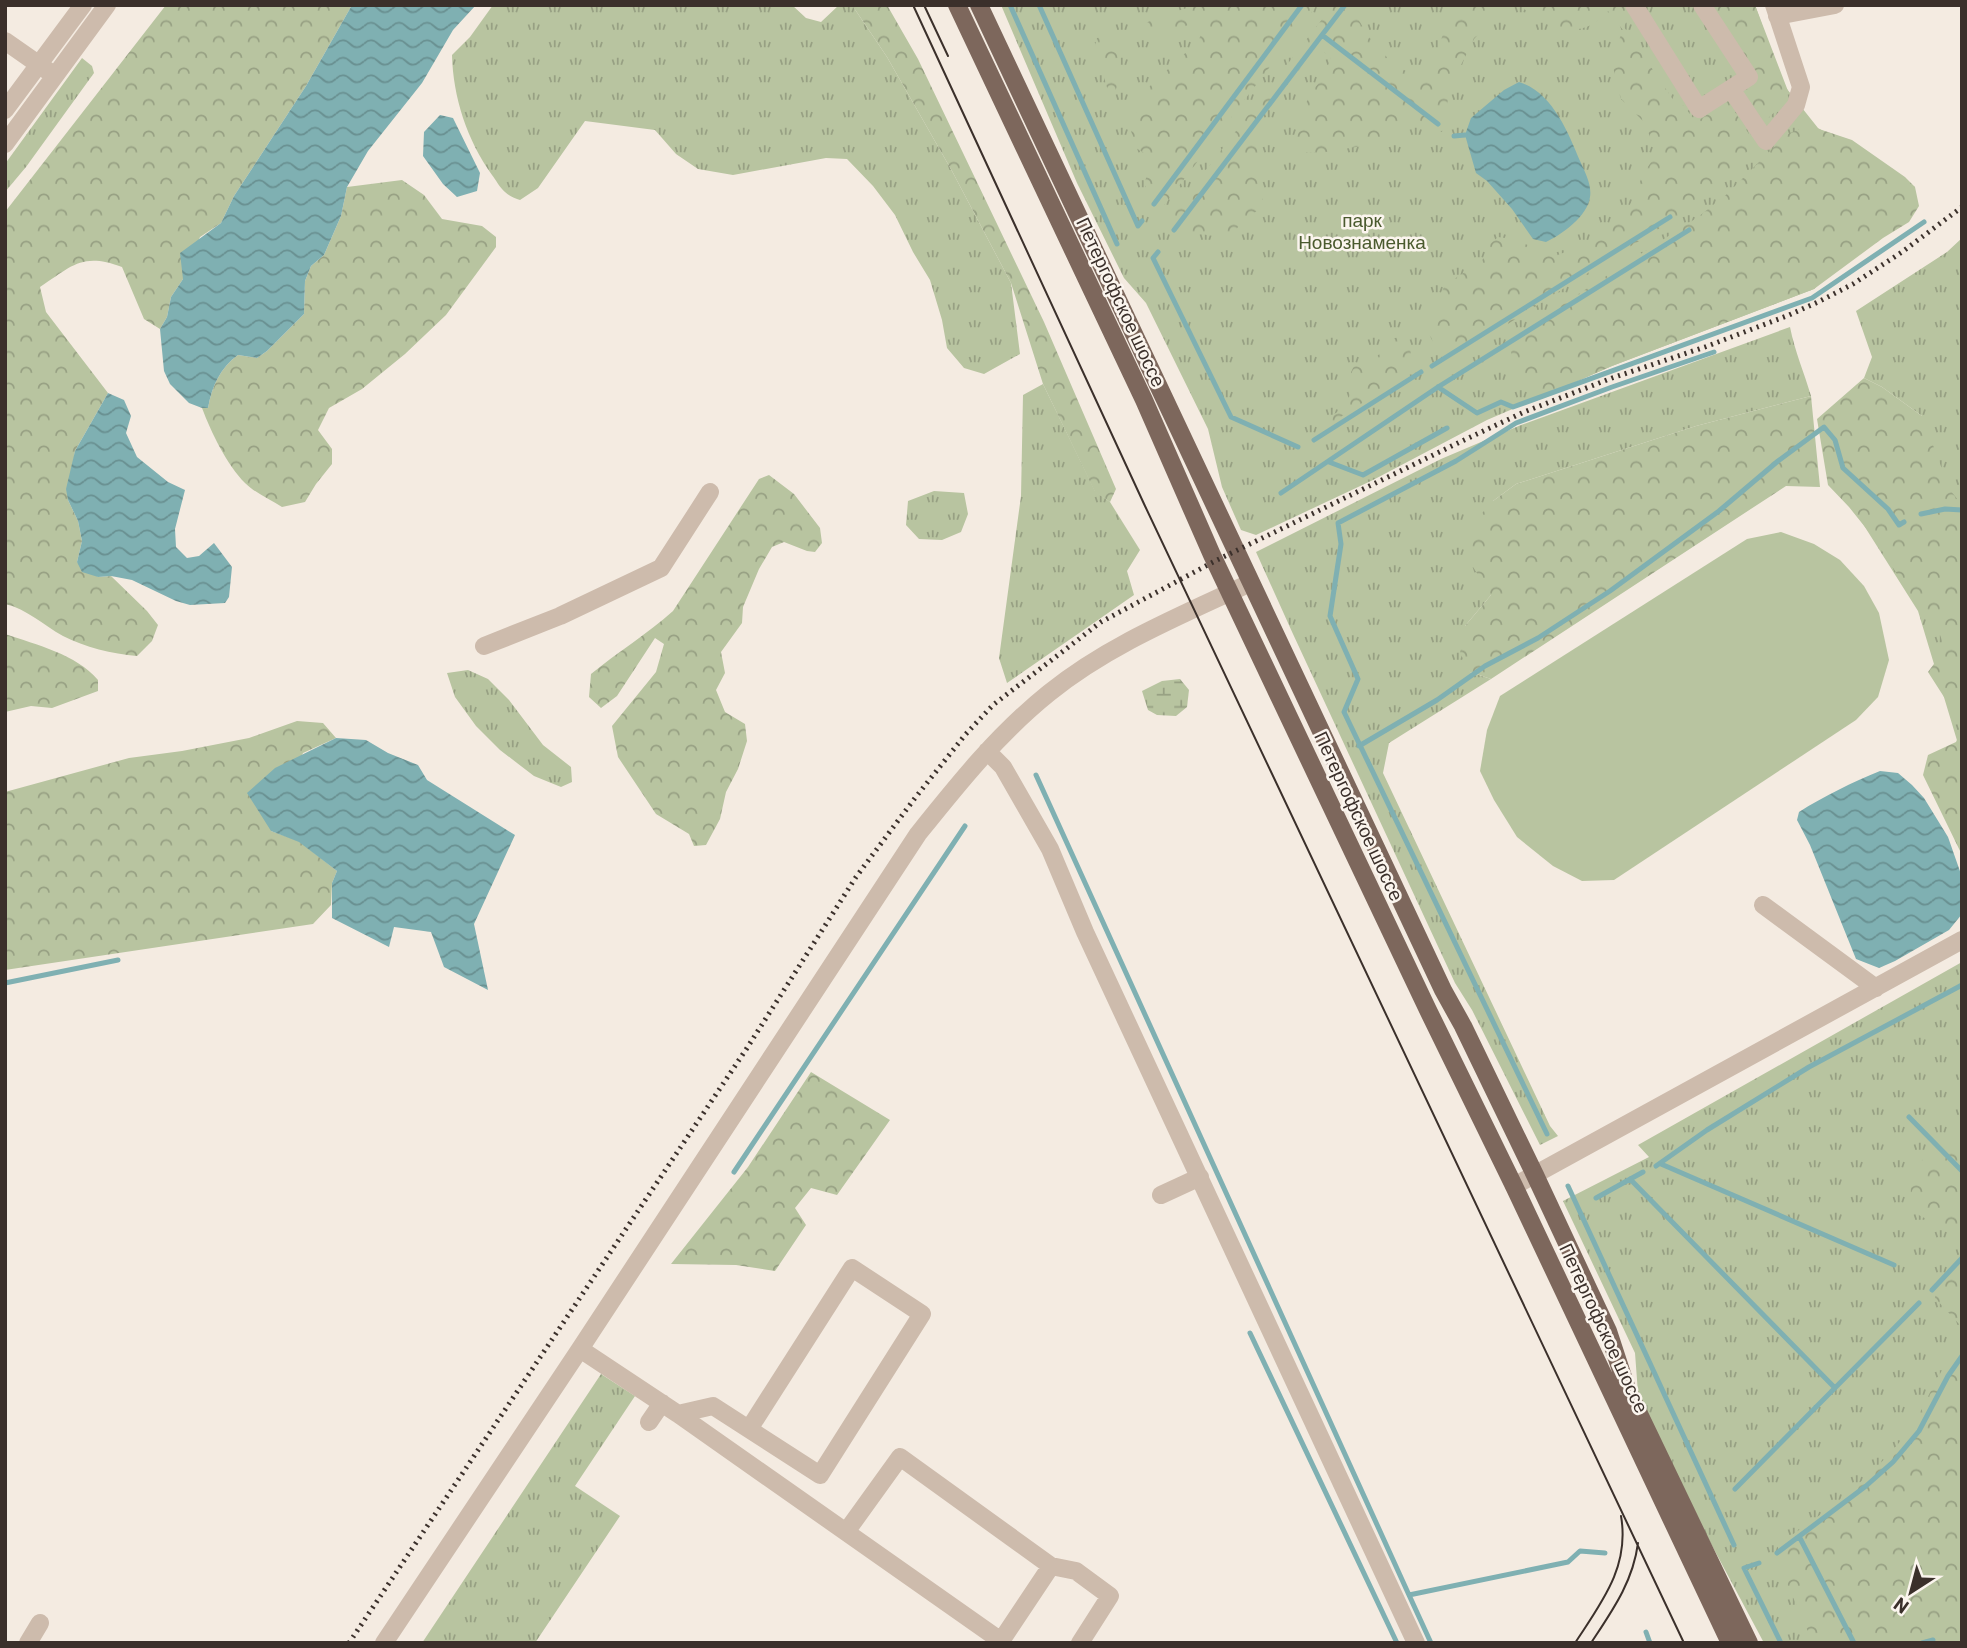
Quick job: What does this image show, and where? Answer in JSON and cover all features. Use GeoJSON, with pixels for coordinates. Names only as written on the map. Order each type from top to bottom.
{"type":"FeatureCollection","features":[{"type":"Feature","properties":{"kind":"main road","name":"Петергофское шоссе"},"geometry":{"type":"LineString","coordinates":[[957,5],[1144,400],[1193,514],[1730,1643]]}},
{"type":"Feature","properties":{"kind":"main road","name":"Петергофское шоссе"},"geometry":{"type":"LineString","coordinates":[[979,5],[1443,990],[1535,1175],[1608,1331],[1627,1389],[1749,1643]]}},
{"type":"Feature","properties":{"kind":"street"},"geometry":{"type":"LineString","coordinates":[[5,110],[83,5]]}},
{"type":"Feature","properties":{"kind":"street"},"geometry":{"type":"LineString","coordinates":[[5,144],[107,5]]}},
{"type":"Feature","properties":{"kind":"street"},"geometry":{"type":"LineString","coordinates":[[1634,5],[1699,109],[1749,77],[1702,5]]}},
{"type":"Feature","properties":{"kind":"street"},"geometry":{"type":"LineString","coordinates":[[1731,89],[1766,141],[1796,105],[1801,87],[1775,10],[1835,5]]}},
{"type":"Feature","properties":{"kind":"street"},"geometry":{"type":"LineString","coordinates":[[5,41],[55,77]]}},
{"type":"Feature","properties":{"kind":"street"},"geometry":{"type":"LineString","coordinates":[[484,646],[560,616],[662,568],[710,492]]}},
{"type":"Feature","properties":{"kind":"street"},"geometry":{"type":"LineString","coordinates":[[384,1643],[918,834],[987,751],[1049,693],[1079,671],[1137,638],[1250,583]]}},
{"type":"Feature","properties":{"kind":"street"},"geometry":{"type":"LineString","coordinates":[[987,751],[1003,767],[1050,849],[1085,932],[1416,1643]]}},
{"type":"Feature","properties":{"kind":"street"},"geometry":{"type":"LineString","coordinates":[[1763,905],[1876,988]]}},
{"type":"Feature","properties":{"kind":"street"},"geometry":{"type":"LineString","coordinates":[[1514,1186],[1962,940]]}},
{"type":"Feature","properties":{"kind":"street"},"geometry":{"type":"LineString","coordinates":[[1161,1195],[1200,1177]]}},
{"type":"Feature","properties":{"kind":"street"},"geometry":{"type":"LineString","coordinates":[[678,1413],[713,1406],[748,1429],[820,1475],[922,1314],[852,1268],[748,1429]]}},
{"type":"Feature","properties":{"kind":"street"},"geometry":{"type":"LineString","coordinates":[[580,1349],[678,1413],[1002,1642],[1051,1566]]}},
{"type":"Feature","properties":{"kind":"street"},"geometry":{"type":"LineString","coordinates":[[649,1422],[662,1403]]}},
{"type":"Feature","properties":{"kind":"street"},"geometry":{"type":"LineString","coordinates":[[846,1532],[900,1457],[1051,1566],[1076,1572],[1110,1596],[1080,1643]]}},
{"type":"Feature","properties":{"kind":"street"},"geometry":{"type":"LineString","coordinates":[[28,1643],[40,1623]]}},
{"type":"Feature","properties":{"kind":"green space"},"geometry":{"type":"Polygon","coordinates":[[[166,5],[352,5],[306,86],[234,196],[221,223],[200,237],[183,279],[171,297],[167,317],[160,329],[144,319],[122,267],[87,261],[69,267],[40,287],[46,312],[108,393],[75,451],[68,500],[78,521],[82,541],[77,562],[98,577],[111,576],[158,625],[152,641],[137,656],[108,652],[80,643],[5,604],[5,212],[166,5]]]}},
{"type":"Feature","properties":{"kind":"green space"},"geometry":{"type":"Polygon","coordinates":[[[493,5],[792,5],[806,18],[821,22],[839,5],[852,5],[887,57],[952,171],[1011,283],[1020,354],[984,374],[964,368],[947,348],[930,280],[895,215],[873,186],[847,159],[826,158],[733,175],[698,169],[676,154],[655,130],[585,121],[538,188],[520,200],[508,195],[475,147],[463,118],[453,71],[452,55],[470,37],[493,5]]]}},
{"type":"Feature","properties":{"kind":"green space"},"geometry":{"type":"Polygon","coordinates":[[[852,5],[887,5],[918,59],[1044,322],[1116,489],[1110,502],[1095,492],[1043,384],[1011,283],[952,171],[887,57],[852,5]]]}},
{"type":"Feature","properties":{"kind":"green space","name":"парк Новознаменка"},"geometry":{"type":"Polygon","coordinates":[[[1001,5],[1755,5],[1783,84],[1818,128],[1915,187],[1814,289],[1612,366],[1487,420],[1373,480],[1256,535],[1241,530],[1222,487],[1208,429],[1146,303],[1124,278],[1077,183],[1001,5]]]}},
{"type":"Feature","properties":{"kind":"green space"},"geometry":{"type":"Polygon","coordinates":[[[1194,5],[1317,5],[1162,208],[1148,202],[1145,181],[1153,158],[1134,147],[1130,124],[1150,86],[1196,43],[1201,31],[1190,24],[1158,34],[1146,30],[1145,24],[1194,5]]]}},
{"type":"Feature","properties":{"kind":"green space"},"geometry":{"type":"Polygon","coordinates":[[[1333,5],[1363,5],[1357,17],[1368,36],[1392,63],[1418,78],[1430,73],[1448,19],[1471,7],[1487,6],[1490,22],[1474,39],[1460,67],[1448,99],[1442,132],[1415,119],[1400,124],[1368,145],[1320,153],[1303,152],[1294,137],[1311,92],[1324,77],[1331,57],[1320,49],[1313,52],[1255,126],[1264,209],[1244,220],[1232,239],[1182,231],[1172,223],[1172,214],[1333,5]]]}},
{"type":"Feature","properties":{"kind":"green space"},"geometry":{"type":"Polygon","coordinates":[[[1525,5],[1628,5],[1631,11],[1624,27],[1678,107],[1683,105],[1696,122],[1728,101],[1754,142],[1723,179],[1689,208],[1465,351],[1449,352],[1434,344],[1428,332],[1431,314],[1445,285],[1482,261],[1489,245],[1498,237],[1513,239],[1555,256],[1608,229],[1633,200],[1656,154],[1645,123],[1621,99],[1611,59],[1623,30],[1608,11],[1591,25],[1573,30],[1556,27],[1539,19],[1524,9],[1525,5]]]}},
{"type":"Feature","properties":{"kind":"green space"},"geometry":{"type":"Polygon","coordinates":[[[1713,5],[1755,5],[1788,91],[1780,107],[1763,123],[1742,91],[1759,79],[1713,5]]]}},
{"type":"Feature","properties":{"kind":"green space"},"geometry":{"type":"Polygon","coordinates":[[[1108,35],[1119,42],[1121,57],[1113,100],[1095,45],[1097,38],[1108,35]]]}},
{"type":"Feature","properties":{"kind":"green space"},"geometry":{"type":"Polygon","coordinates":[[[82,58],[92,66],[94,73],[5,192],[5,164],[82,58]]]}},
{"type":"Feature","properties":{"kind":"green space"},"geometry":{"type":"Polygon","coordinates":[[[1799,129],[1819,129],[1852,140],[1905,177],[1915,187],[1919,206],[1909,222],[1814,289],[1612,366],[1555,391],[1538,389],[1520,374],[1511,355],[1513,336],[1698,217],[1727,194],[1786,135],[1799,129]]]}},
{"type":"Feature","properties":{"kind":"green space"},"geometry":{"type":"Polygon","coordinates":[[[402,180],[424,195],[442,219],[482,226],[496,237],[496,247],[446,315],[405,354],[362,389],[329,408],[318,430],[332,449],[332,464],[305,502],[282,507],[253,490],[238,476],[220,448],[202,408],[208,408],[218,378],[232,360],[238,355],[257,358],[304,314],[305,281],[311,266],[324,255],[341,216],[347,187],[402,180]]]}},
{"type":"Feature","properties":{"kind":"green space"},"geometry":{"type":"Polygon","coordinates":[[[1962,238],[1962,757],[1918,611],[1851,505],[1922,416],[1882,387],[1864,378],[1872,357],[1856,311],[1947,252],[1962,238]]]}},
{"type":"Feature","properties":{"kind":"green space"},"geometry":{"type":"Polygon","coordinates":[[[1790,327],[1811,396],[1696,426],[1516,484],[1493,501],[1491,595],[1465,626],[1470,672],[1491,679],[1389,743],[1383,773],[1550,1126],[1558,1136],[1540,1145],[1472,1010],[1455,983],[1256,552],[1441,459],[1521,425],[1790,327]]]}},
{"type":"Feature","properties":{"kind":"green space"},"geometry":{"type":"Polygon","coordinates":[[[1401,336],[1409,342],[1412,361],[1407,374],[1322,429],[1317,429],[1318,424],[1339,411],[1347,401],[1351,373],[1355,365],[1377,356],[1389,342],[1401,336]]]}},
{"type":"Feature","properties":{"kind":"green space"},"geometry":{"type":"Polygon","coordinates":[[[1864,378],[1882,387],[1922,416],[1950,490],[1962,505],[1962,715],[1944,697],[1928,672],[1945,649],[1939,632],[1919,608],[1873,537],[1828,485],[1817,419],[1864,378]]]}},
{"type":"Feature","properties":{"kind":"green space"},"geometry":{"type":"Polygon","coordinates":[[[1043,384],[1095,491],[1110,502],[1140,550],[1127,571],[1134,595],[1007,683],[999,658],[1021,496],[1023,395],[1043,384]]]}},
{"type":"Feature","properties":{"kind":"green space"},"geometry":{"type":"Polygon","coordinates":[[[1811,396],[1820,487],[1786,486],[1491,679],[1470,672],[1460,653],[1465,626],[1491,595],[1464,553],[1474,522],[1493,501],[1516,484],[1696,426],[1811,396]]]}},
{"type":"Feature","properties":{"kind":"green space"},"geometry":{"type":"Polygon","coordinates":[[[769,475],[794,494],[820,528],[822,543],[815,552],[784,542],[772,547],[759,569],[743,607],[742,623],[721,652],[725,673],[716,690],[725,712],[745,724],[747,741],[738,769],[726,792],[720,819],[706,845],[694,846],[689,834],[656,814],[618,757],[612,726],[656,672],[664,644],[655,638],[617,696],[601,708],[589,697],[591,674],[673,611],[759,479],[769,475]]]}},
{"type":"Feature","properties":{"kind":"green space"},"geometry":{"type":"Polygon","coordinates":[[[934,491],[964,493],[968,514],[961,532],[942,540],[919,539],[906,525],[908,501],[934,491]]]}},
{"type":"Feature","properties":{"kind":"green space"},"geometry":{"type":"Polygon","coordinates":[[[1781,532],[1814,544],[1840,560],[1864,586],[1879,613],[1889,660],[1878,697],[1856,720],[1614,880],[1582,881],[1553,866],[1517,837],[1480,771],[1487,730],[1500,696],[1747,539],[1781,532]]]}},
{"type":"Feature","properties":{"kind":"green space"},"geometry":{"type":"Polygon","coordinates":[[[5,634],[55,651],[79,663],[98,680],[98,691],[52,708],[31,706],[5,712],[5,634]]]}},
{"type":"Feature","properties":{"kind":"green space"},"geometry":{"type":"Polygon","coordinates":[[[468,670],[488,679],[509,700],[543,745],[571,767],[572,782],[561,787],[534,776],[500,750],[476,726],[455,697],[447,673],[468,670]]]}},
{"type":"Feature","properties":{"kind":"green space"},"geometry":{"type":"Polygon","coordinates":[[[1180,679],[1189,690],[1187,707],[1176,716],[1157,715],[1148,710],[1142,691],[1162,681],[1180,679]]]}},
{"type":"Feature","properties":{"kind":"green space"},"geometry":{"type":"Polygon","coordinates":[[[297,721],[323,723],[336,738],[303,753],[271,831],[299,841],[337,871],[332,883],[331,905],[313,924],[5,970],[5,792],[129,758],[249,738],[297,721]]]}},
{"type":"Feature","properties":{"kind":"green space"},"geometry":{"type":"Polygon","coordinates":[[[1962,728],[1962,855],[1923,775],[1928,755],[1956,742],[1962,728]]]}},
{"type":"Feature","properties":{"kind":"green space"},"geometry":{"type":"Polygon","coordinates":[[[1962,962],[1962,1643],[1764,1643],[1709,1540],[1638,1393],[1635,1353],[1563,1201],[1649,1157],[1638,1145],[1962,962]]]}},
{"type":"Feature","properties":{"kind":"green space"},"geometry":{"type":"Polygon","coordinates":[[[811,1072],[890,1120],[837,1195],[811,1188],[795,1208],[806,1225],[775,1271],[736,1265],[671,1264],[748,1167],[811,1072]]]}},
{"type":"Feature","properties":{"kind":"green space"},"geometry":{"type":"Polygon","coordinates":[[[1962,1130],[1962,1239],[1915,1213],[1911,1191],[1912,1179],[1923,1159],[1938,1155],[1950,1147],[1952,1136],[1962,1130]]]}},
{"type":"Feature","properties":{"kind":"green space"},"geometry":{"type":"Polygon","coordinates":[[[1962,1257],[1962,1321],[1959,1324],[1935,1298],[1936,1284],[1962,1257]]]}},
{"type":"Feature","properties":{"kind":"green space"},"geometry":{"type":"Polygon","coordinates":[[[1961,1346],[1962,1643],[1813,1643],[1785,1579],[1784,1565],[1777,1545],[1812,1521],[1879,1465],[1912,1426],[1941,1372],[1961,1346]]]}},
{"type":"Feature","properties":{"kind":"green space"},"geometry":{"type":"Polygon","coordinates":[[[601,1374],[635,1396],[575,1486],[620,1516],[535,1643],[422,1643],[601,1374]]]}},
{"type":"Feature","properties":{"kind":"water"},"geometry":{"type":"Polygon","coordinates":[[[352,5],[476,5],[453,30],[422,83],[368,151],[347,187],[341,216],[324,255],[311,266],[305,281],[304,314],[257,358],[238,355],[232,360],[218,378],[208,408],[189,403],[170,384],[164,371],[160,329],[167,317],[171,297],[183,279],[180,253],[221,223],[234,196],[306,86],[352,5]]]}},
{"type":"Feature","properties":{"kind":"water"},"geometry":{"type":"Polygon","coordinates":[[[1519,82],[1541,94],[1557,114],[1590,188],[1588,204],[1579,218],[1546,242],[1533,239],[1512,209],[1487,181],[1476,173],[1465,135],[1471,118],[1504,90],[1519,82]]]}},
{"type":"Feature","properties":{"kind":"water"},"geometry":{"type":"Polygon","coordinates":[[[440,115],[453,118],[480,173],[477,191],[457,197],[443,184],[423,156],[424,132],[440,115]]]}},
{"type":"Feature","properties":{"kind":"water"},"geometry":{"type":"Polygon","coordinates":[[[108,393],[124,400],[131,416],[126,433],[137,457],[168,482],[185,490],[175,529],[176,547],[187,558],[199,556],[214,543],[232,567],[229,597],[225,603],[190,605],[132,580],[111,576],[98,577],[82,572],[77,562],[82,541],[66,489],[75,451],[108,393]]]}},
{"type":"Feature","properties":{"kind":"water"},"geometry":{"type":"Polygon","coordinates":[[[336,738],[366,740],[388,753],[418,765],[427,780],[515,835],[474,924],[488,990],[444,967],[431,932],[394,927],[389,947],[332,918],[332,883],[337,871],[299,842],[271,831],[247,793],[275,768],[336,738]]]}},
{"type":"Feature","properties":{"kind":"water"},"geometry":{"type":"Polygon","coordinates":[[[1880,771],[1898,773],[1912,785],[1924,798],[1948,837],[1962,877],[1962,914],[1949,930],[1879,968],[1856,959],[1810,845],[1797,820],[1799,812],[1809,806],[1880,771]]]}},
{"type":"Feature","properties":{"kind":"waterway"},"geometry":{"type":"LineString","coordinates":[[1010,5],[1117,244]]}},
{"type":"Feature","properties":{"kind":"waterway"},"geometry":{"type":"LineString","coordinates":[[1039,5],[1138,226],[1142,221]]}},
{"type":"Feature","properties":{"kind":"waterway"},"geometry":{"type":"LineString","coordinates":[[1154,204],[1302,5]]}},
{"type":"Feature","properties":{"kind":"waterway"},"geometry":{"type":"LineString","coordinates":[[1322,35],[1345,5]]}},
{"type":"Feature","properties":{"kind":"waterway"},"geometry":{"type":"LineString","coordinates":[[1174,230],[1322,35],[1438,124]]}},
{"type":"Feature","properties":{"kind":"waterway"},"geometry":{"type":"LineString","coordinates":[[1454,136],[1465,135]]}},
{"type":"Feature","properties":{"kind":"waterway"},"geometry":{"type":"LineString","coordinates":[[1432,366],[1670,217]]}},
{"type":"Feature","properties":{"kind":"waterway"},"geometry":{"type":"LineString","coordinates":[[1438,387],[1477,413],[1501,402],[1513,407],[1812,298],[1924,222]]}},
{"type":"Feature","properties":{"kind":"waterway"},"geometry":{"type":"LineString","coordinates":[[1281,493],[1438,387],[1689,230]]}},
{"type":"Feature","properties":{"kind":"waterway"},"geometry":{"type":"LineString","coordinates":[[1158,252],[1153,258],[1231,417],[1298,447]]}},
{"type":"Feature","properties":{"kind":"waterway"},"geometry":{"type":"LineString","coordinates":[[1547,1134],[1344,712],[1358,679],[1330,616],[1341,544],[1338,523],[1456,461],[1516,423],[1714,352]]}},
{"type":"Feature","properties":{"kind":"waterway"},"geometry":{"type":"LineString","coordinates":[[1314,440],[1421,372]]}},
{"type":"Feature","properties":{"kind":"waterway"},"geometry":{"type":"LineString","coordinates":[[1359,746],[1437,700],[1485,666],[1538,638],[1610,591],[1719,511],[1778,461],[1824,427],[1835,440],[1843,468],[1888,509],[1899,525],[1904,522]]}},
{"type":"Feature","properties":{"kind":"waterway"},"geometry":{"type":"LineString","coordinates":[[1329,462],[1363,475],[1447,428]]}},
{"type":"Feature","properties":{"kind":"waterway"},"geometry":{"type":"LineString","coordinates":[[1921,514],[1945,509],[1962,510]]}},
{"type":"Feature","properties":{"kind":"waterway"},"geometry":{"type":"LineString","coordinates":[[1036,775],[1409,1595],[1568,1562],[1580,1551],[1605,1553]]}},
{"type":"Feature","properties":{"kind":"waterway"},"geometry":{"type":"LineString","coordinates":[[734,1172],[965,826]]}},
{"type":"Feature","properties":{"kind":"waterway"},"geometry":{"type":"LineString","coordinates":[[5,983],[118,960]]}},
{"type":"Feature","properties":{"kind":"waterway"},"geometry":{"type":"LineString","coordinates":[[1656,1166],[1707,1130],[1809,1067],[1962,985]]}},
{"type":"Feature","properties":{"kind":"waterway"},"geometry":{"type":"LineString","coordinates":[[1909,1117],[1962,1171]]}},
{"type":"Feature","properties":{"kind":"waterway"},"geometry":{"type":"LineString","coordinates":[[1661,1164],[1894,1265]]}},
{"type":"Feature","properties":{"kind":"waterway"},"geometry":{"type":"LineString","coordinates":[[1596,1198],[1643,1172]]}},
{"type":"Feature","properties":{"kind":"waterway"},"geometry":{"type":"LineString","coordinates":[[1630,1179],[1834,1387]]}},
{"type":"Feature","properties":{"kind":"waterway"},"geometry":{"type":"LineString","coordinates":[[1568,1186],[1734,1545]]}},
{"type":"Feature","properties":{"kind":"waterway"},"geometry":{"type":"LineString","coordinates":[[1932,1290],[1962,1258]]}},
{"type":"Feature","properties":{"kind":"waterway"},"geometry":{"type":"LineString","coordinates":[[1735,1489],[1919,1303]]}},
{"type":"Feature","properties":{"kind":"waterway"},"geometry":{"type":"LineString","coordinates":[[1250,1333],[1397,1643]]}},
{"type":"Feature","properties":{"kind":"waterway"},"geometry":{"type":"LineString","coordinates":[[1777,1553],[1866,1486],[1893,1462],[1919,1431],[1948,1376],[1962,1356]]}},
{"type":"Feature","properties":{"kind":"waterway"},"geometry":{"type":"LineString","coordinates":[[1800,1538],[1854,1643]]}},
{"type":"Feature","properties":{"kind":"waterway"},"geometry":{"type":"LineString","coordinates":[[1759,1563],[1744,1568],[1781,1643]]}},
{"type":"Feature","properties":{"kind":"waterway"},"geometry":{"type":"LineString","coordinates":[[1409,1595],[1431,1643]]}},
{"type":"Feature","properties":{"kind":"waterway"},"geometry":{"type":"LineString","coordinates":[[1646,1632],[1650,1643]]}},
{"type":"Feature","properties":{"kind":"waterway"},"geometry":{"type":"LineString","coordinates":[[1922,1643],[1933,1640]]}},
{"type":"Feature","properties":{"kind":"tram line"},"geometry":{"type":"LineString","coordinates":[[913,5],[1145,506],[1684,1643]]}},
{"type":"Feature","properties":{"kind":"tram line"},"geometry":{"type":"LineString","coordinates":[[924,5],[948,56]]}},
{"type":"Feature","properties":{"kind":"tram line"},"geometry":{"type":"LineString","coordinates":[[1575,1643],[1603,1599],[1617,1568],[1623,1534],[1621,1516]]}},
{"type":"Feature","properties":{"kind":"tram line"},"geometry":{"type":"LineString","coordinates":[[1591,1643],[1614,1608],[1632,1571],[1638,1543]]}},
{"type":"Feature","properties":{"kind":"railway"},"geometry":{"type":"LineString","coordinates":[[349,1643],[747,1048],[856,877],[965,735],[993,705],[1101,622],[1215,561],[1524,412],[1612,378],[1705,347],[1818,302],[1853,284],[1902,252],[1962,207]]}}]}
